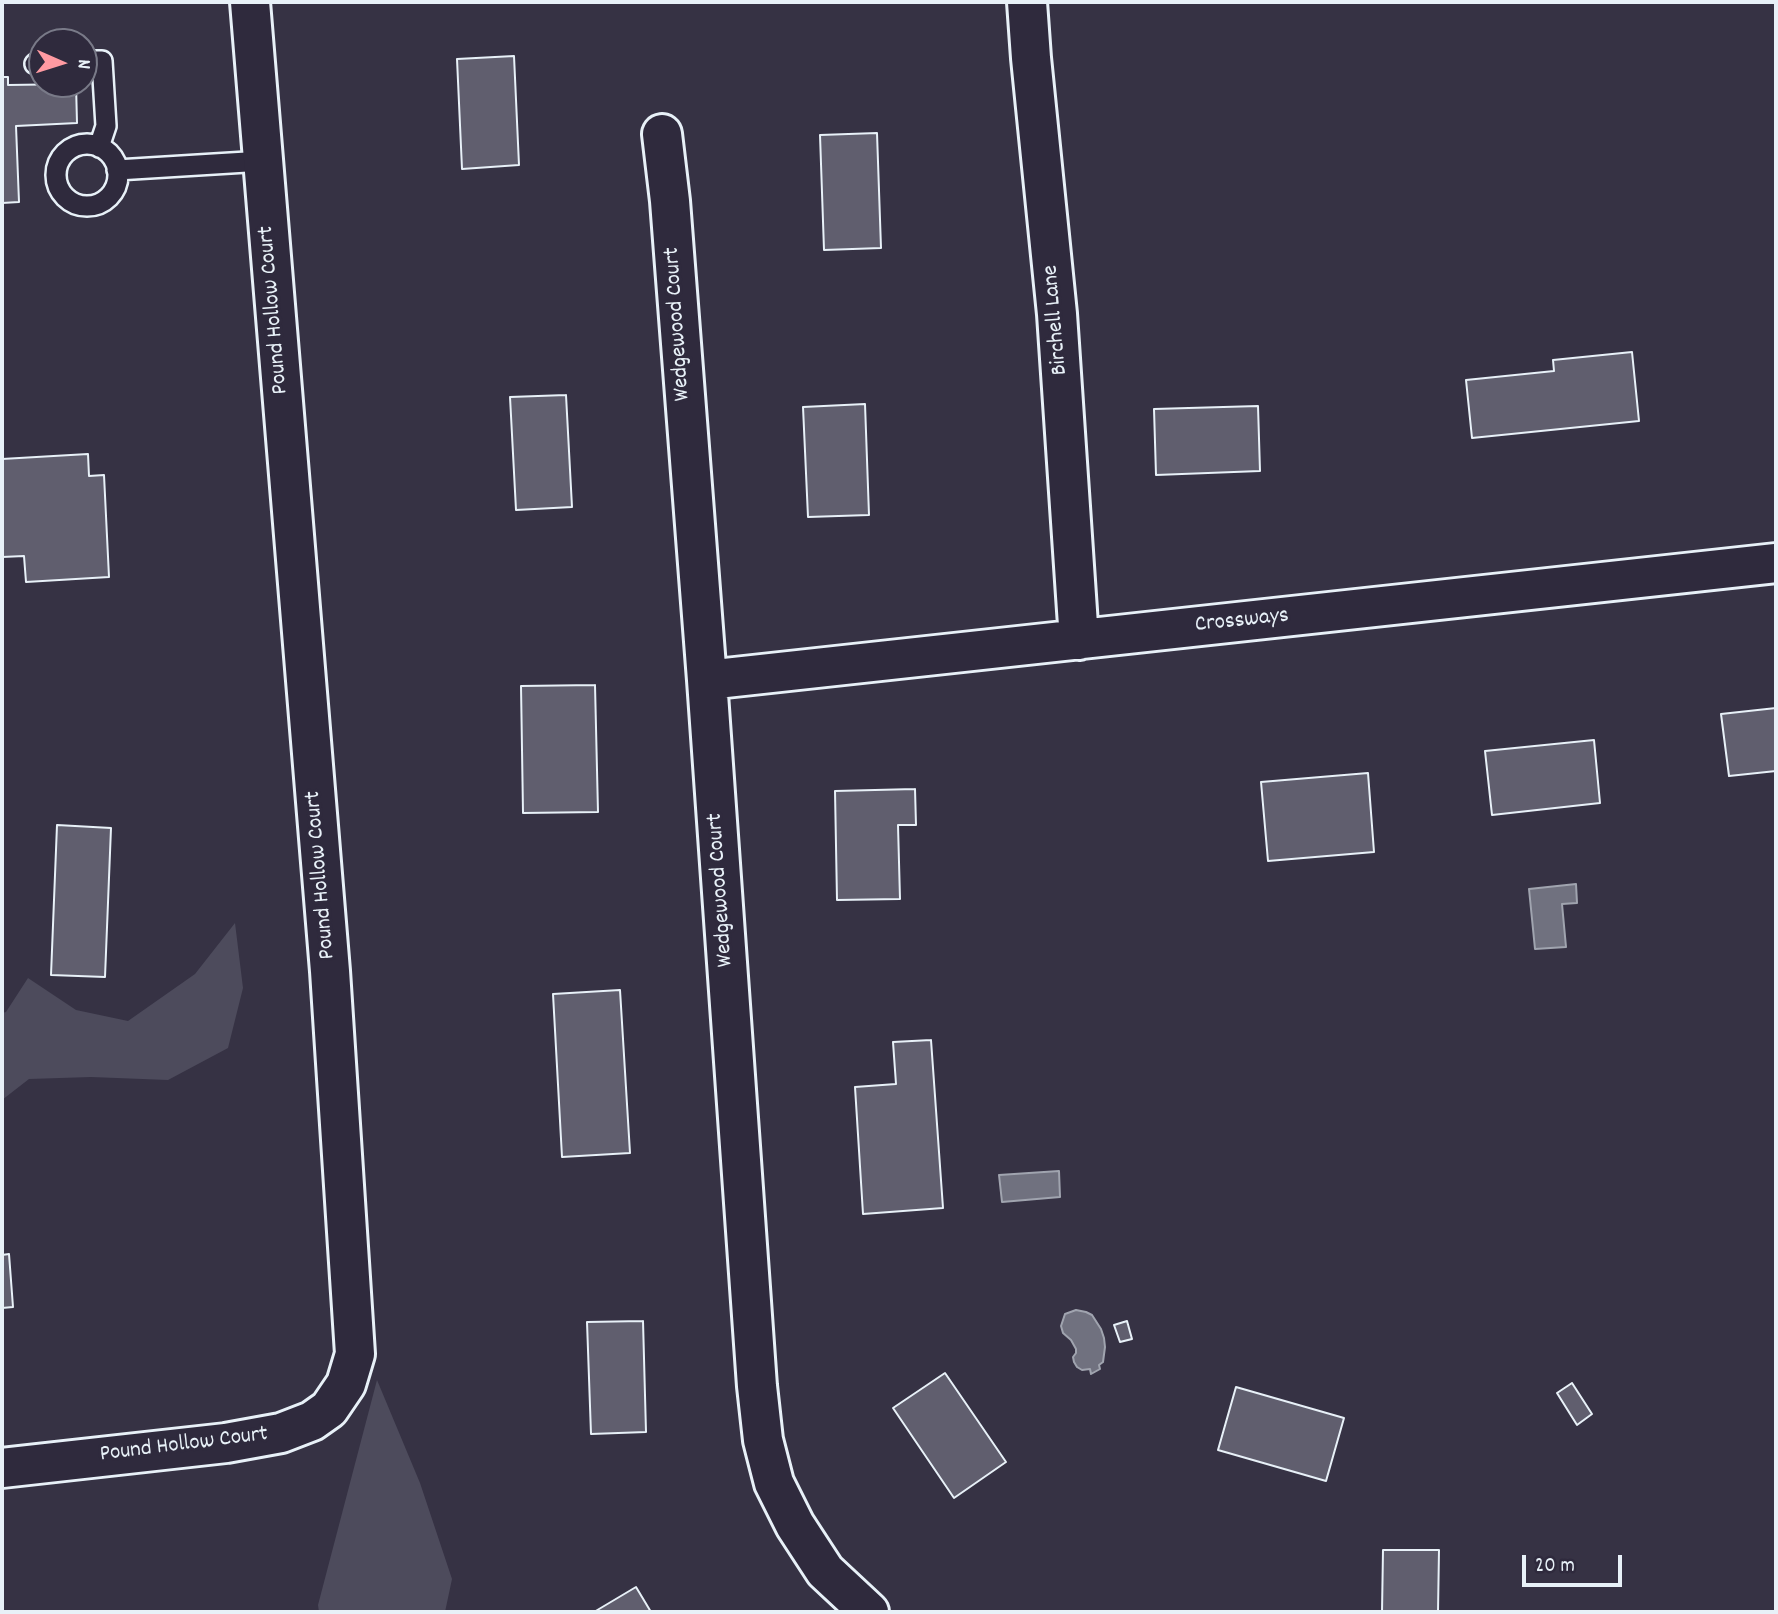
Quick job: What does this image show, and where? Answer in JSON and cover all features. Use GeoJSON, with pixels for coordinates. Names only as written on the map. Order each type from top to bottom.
{"type":"FeatureCollection","features":[{"type":"Feature","properties":{"kind":"street","name":"Pound Hollow Court"},"geometry":{"type":"LineString","coordinates":[[2,1468],[226,1443],[281,1433],[312,1421],[329,1409],[346,1384],[355,1354],[330,971],[250,2]]}},
{"type":"Feature","properties":{"kind":"street","name":"Birchell Lane"},"geometry":{"type":"LineString","coordinates":[[1027,2],[1057,314],[1079,640]]}},
{"type":"Feature","properties":{"kind":"street","name":"Wedgewood Court"},"geometry":{"type":"LineString","coordinates":[[662,134],[670,201],[763,1440],[774,1483],[795,1525],[825,1571],[869,1612]]}},
{"type":"Feature","properties":{"kind":"street","name":"Crossways"},"geometry":{"type":"LineString","coordinates":[[707,680],[1776,563]]}},
{"type":"Feature","properties":{"kind":"lane"},"geometry":{"type":"LineString","coordinates":[[98,61],[102,61],[106,126],[99,146]]}},
{"type":"Feature","properties":{"kind":"lane"},"geometry":{"type":"LineString","coordinates":[[89,144],[99,146],[114,160],[117,180],[114,190],[100,204],[90,207],[69,202],[57,186],[57,165],[69,149],[89,144]]}},
{"type":"Feature","properties":{"kind":"lane"},"geometry":{"type":"LineString","coordinates":[[117,170],[263,161]]}},
{"type":"Feature","properties":{"kind":"shaded area"},"geometry":{"type":"Polygon","coordinates":[[[235,923],[243,988],[228,1048],[168,1080],[91,1077],[29,1079],[2,1100],[2,1013],[6,1012],[28,978],[76,1010],[128,1021],[195,974],[235,923]]]}},
{"type":"Feature","properties":{"kind":"shaded area"},"geometry":{"type":"Polygon","coordinates":[[[377,1380],[420,1483],[452,1579],[445,1612],[319,1612],[318,1605],[377,1380]]]}},
{"type":"Feature","properties":{"kind":"water"},"geometry":{"type":"Polygon","coordinates":[[[1576,884],[1577,903],[1562,904],[1566,947],[1535,949],[1529,889],[1576,884]]]}},
{"type":"Feature","properties":{"kind":"water"},"geometry":{"type":"Polygon","coordinates":[[[1059,1171],[1060,1197],[1002,1202],[999,1175],[1059,1171]]]}},
{"type":"Feature","properties":{"kind":"water"},"geometry":{"type":"Polygon","coordinates":[[[1076,1310],[1092,1315],[1104,1338],[1103,1362],[1099,1365],[1100,1369],[1091,1374],[1090,1369],[1082,1370],[1077,1367],[1073,1357],[1076,1349],[1063,1333],[1061,1326],[1065,1314],[1076,1310]]]}},
{"type":"Feature","properties":{"kind":"building"},"geometry":{"type":"Polygon","coordinates":[[[514,56],[519,165],[462,169],[457,59],[514,56]]]}},
{"type":"Feature","properties":{"kind":"building"},"geometry":{"type":"Polygon","coordinates":[[[2,77],[8,77],[8,85],[28,85],[28,98],[76,98],[77,123],[16,126],[19,202],[2,203],[2,77]]]}},
{"type":"Feature","properties":{"kind":"building"},"geometry":{"type":"Polygon","coordinates":[[[877,133],[881,248],[824,250],[820,135],[877,133]]]}},
{"type":"Feature","properties":{"kind":"building"},"geometry":{"type":"Polygon","coordinates":[[[1632,352],[1639,421],[1472,438],[1466,380],[1554,371],[1553,360],[1632,352]]]}},
{"type":"Feature","properties":{"kind":"building"},"geometry":{"type":"Polygon","coordinates":[[[566,395],[572,507],[516,510],[510,397],[566,395]]]}},
{"type":"Feature","properties":{"kind":"building"},"geometry":{"type":"Polygon","coordinates":[[[865,404],[869,515],[808,517],[803,407],[865,404]]]}},
{"type":"Feature","properties":{"kind":"building"},"geometry":{"type":"Polygon","coordinates":[[[1258,406],[1260,471],[1156,475],[1154,409],[1258,406]]]}},
{"type":"Feature","properties":{"kind":"building"},"geometry":{"type":"Polygon","coordinates":[[[88,454],[89,476],[104,475],[109,577],[26,582],[24,556],[2,557],[2,459],[88,454]]]}},
{"type":"Feature","properties":{"kind":"building"},"geometry":{"type":"Polygon","coordinates":[[[595,685],[598,812],[523,813],[521,686],[595,685]]]}},
{"type":"Feature","properties":{"kind":"building"},"geometry":{"type":"Polygon","coordinates":[[[1776,708],[1776,771],[1729,776],[1721,714],[1776,708]]]}},
{"type":"Feature","properties":{"kind":"building"},"geometry":{"type":"Polygon","coordinates":[[[1594,740],[1600,803],[1492,815],[1485,751],[1594,740]]]}},
{"type":"Feature","properties":{"kind":"building"},"geometry":{"type":"Polygon","coordinates":[[[1368,773],[1374,852],[1268,861],[1261,782],[1368,773]]]}},
{"type":"Feature","properties":{"kind":"building"},"geometry":{"type":"Polygon","coordinates":[[[915,789],[916,825],[898,825],[900,899],[837,900],[835,791],[915,789]]]}},
{"type":"Feature","properties":{"kind":"building"},"geometry":{"type":"Polygon","coordinates":[[[57,825],[111,828],[105,977],[51,975],[57,825]]]}},
{"type":"Feature","properties":{"kind":"building"},"geometry":{"type":"Polygon","coordinates":[[[620,990],[630,1153],[562,1157],[553,994],[620,990]]]}},
{"type":"Feature","properties":{"kind":"building"},"geometry":{"type":"Polygon","coordinates":[[[931,1040],[943,1208],[863,1214],[855,1087],[896,1084],[893,1042],[931,1040]]]}},
{"type":"Feature","properties":{"kind":"building"},"geometry":{"type":"Polygon","coordinates":[[[9,1254],[13,1307],[2,1308],[2,1255],[9,1254]]]}},
{"type":"Feature","properties":{"kind":"building"},"geometry":{"type":"Polygon","coordinates":[[[643,1321],[646,1432],[591,1434],[587,1322],[643,1321]]]}},
{"type":"Feature","properties":{"kind":"building"},"geometry":{"type":"Polygon","coordinates":[[[1127,1321],[1132,1339],[1120,1342],[1114,1325],[1127,1321]]]}},
{"type":"Feature","properties":{"kind":"building"},"geometry":{"type":"Polygon","coordinates":[[[945,1373],[1006,1462],[954,1498],[893,1408],[945,1373]]]}},
{"type":"Feature","properties":{"kind":"building"},"geometry":{"type":"Polygon","coordinates":[[[1572,1383],[1592,1414],[1577,1425],[1557,1393],[1572,1383]]]}},
{"type":"Feature","properties":{"kind":"building"},"geometry":{"type":"Polygon","coordinates":[[[1236,1387],[1344,1418],[1326,1481],[1218,1450],[1236,1387]]]}},
{"type":"Feature","properties":{"kind":"building"},"geometry":{"type":"Polygon","coordinates":[[[1383,1550],[1439,1550],[1438,1612],[1382,1612],[1383,1550]]]}},
{"type":"Feature","properties":{"kind":"building"},"geometry":{"type":"Polygon","coordinates":[[[636,1587],[651,1612],[594,1612],[636,1587]]]}}]}
